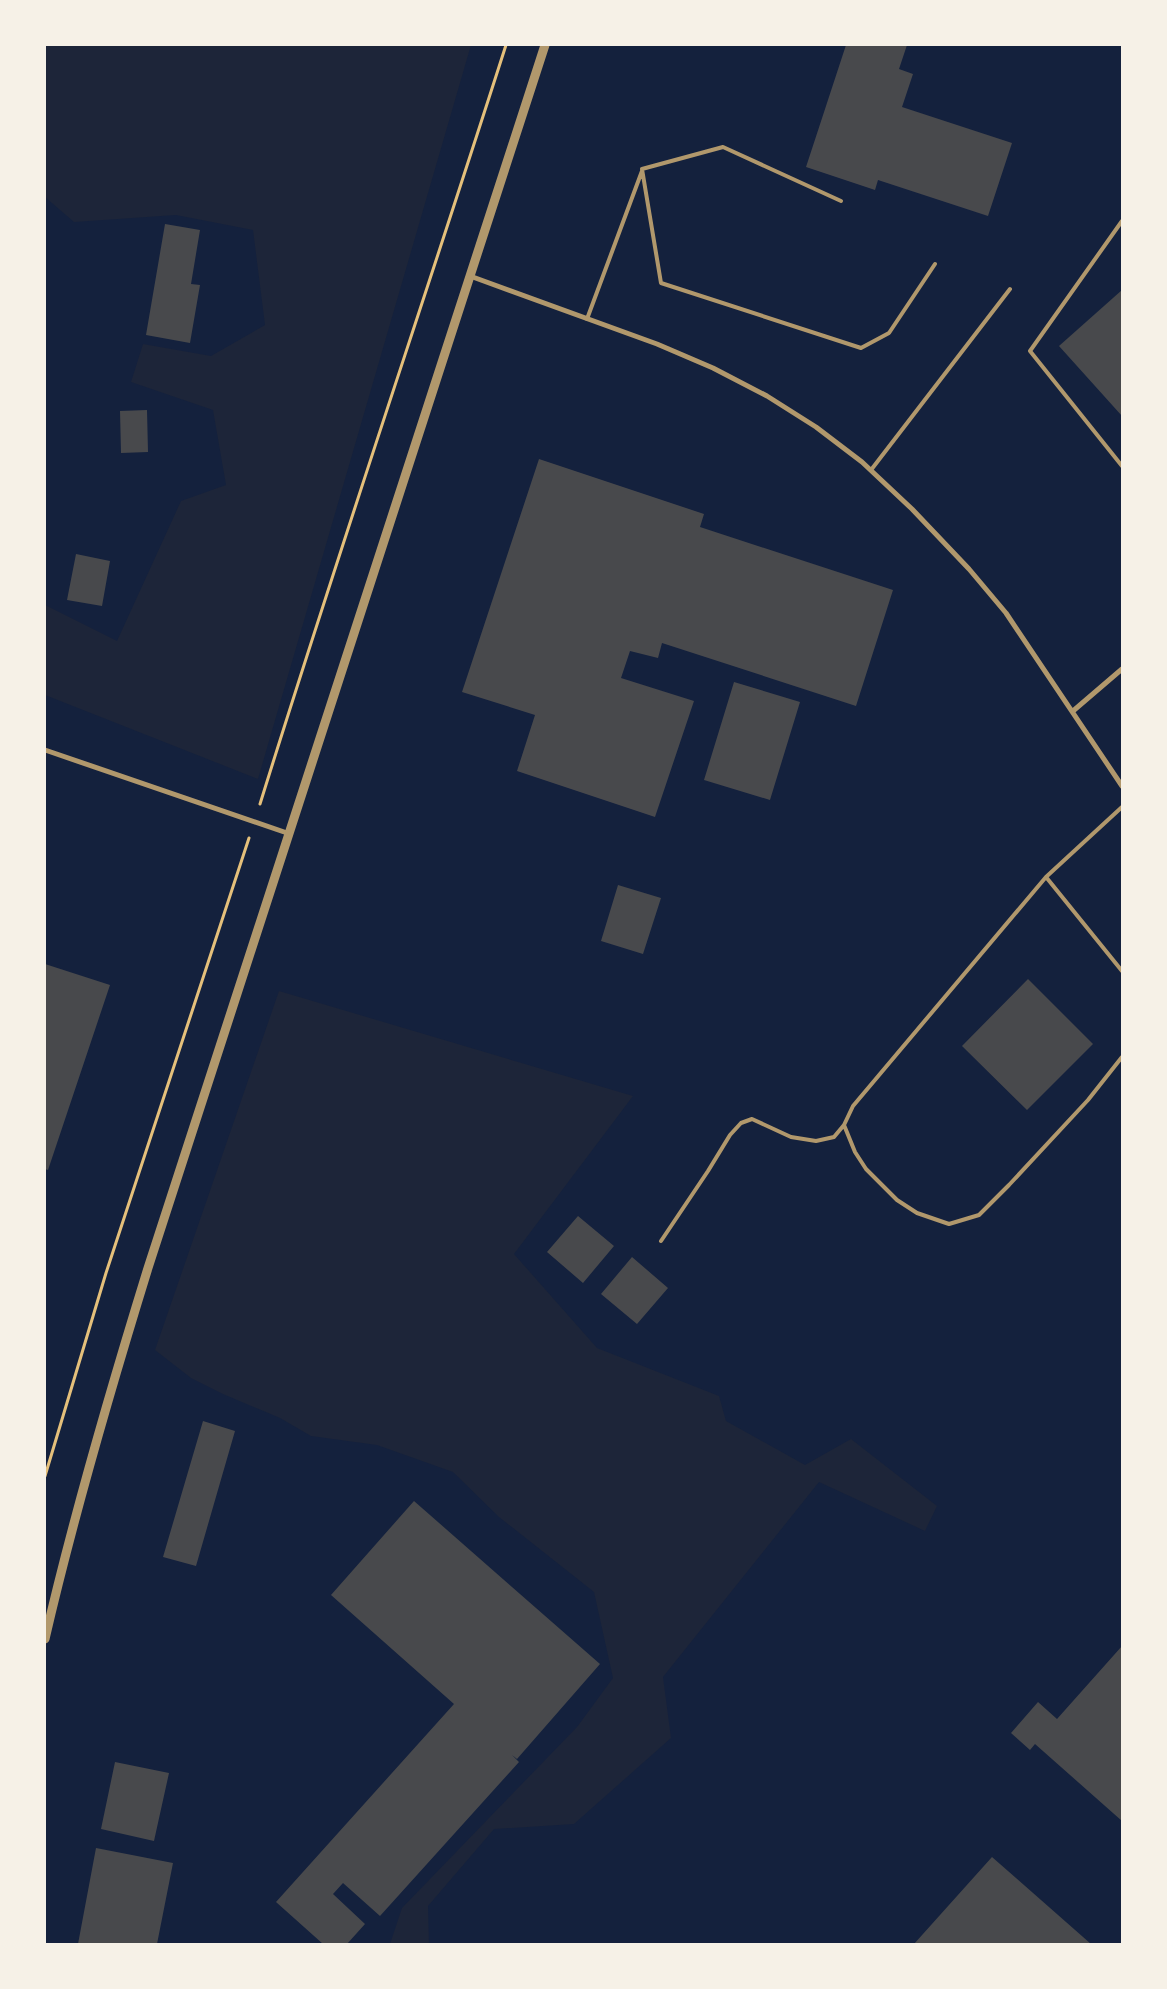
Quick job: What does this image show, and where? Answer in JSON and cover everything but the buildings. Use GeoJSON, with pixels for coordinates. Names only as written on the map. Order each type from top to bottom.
{"type":"FeatureCollection","features":[{"type":"Feature","properties":{"kind":"street"},"geometry":{"type":"LineString","coordinates":[[45,1639],[67,1547],[107,1402],[148,1268],[545,45]]}},
{"type":"Feature","properties":{"kind":"street"},"geometry":{"type":"LineString","coordinates":[[470,276],[657,344],[713,368],[767,396],[816,427],[871,470],[912,509],[982,583],[1006,613],[1122,786]]}},
{"type":"Feature","properties":{"kind":"street"},"geometry":{"type":"LineString","coordinates":[[1073,711],[1122,669]]}},
{"type":"Feature","properties":{"kind":"street"},"geometry":{"type":"LineString","coordinates":[[45,750],[290,834]]}},
{"type":"Feature","properties":{"kind":"lane"},"geometry":{"type":"LineString","coordinates":[[642,169],[723,147],[841,201]]}},
{"type":"Feature","properties":{"kind":"lane"},"geometry":{"type":"LineString","coordinates":[[642,169],[661,283],[680,290],[861,348],[889,333],[935,264]]}},
{"type":"Feature","properties":{"kind":"lane"},"geometry":{"type":"LineString","coordinates":[[587,319],[642,169]]}},
{"type":"Feature","properties":{"kind":"lane"},"geometry":{"type":"LineString","coordinates":[[1122,221],[1030,351],[1122,466]]}},
{"type":"Feature","properties":{"kind":"lane"},"geometry":{"type":"LineString","coordinates":[[871,470],[1010,290]]}},
{"type":"Feature","properties":{"kind":"lane"},"geometry":{"type":"LineString","coordinates":[[661,1241],[730,1135],[741,1123],[752,1119],[791,1137],[816,1141],[834,1137],[844,1125],[853,1106],[1046,877],[1122,808]]}},
{"type":"Feature","properties":{"kind":"lane"},"geometry":{"type":"LineString","coordinates":[[1046,877],[1122,971]]}},
{"type":"Feature","properties":{"kind":"lane"},"geometry":{"type":"LineString","coordinates":[[844,1125],[855,1152],[866,1169],[897,1200],[918,1213],[949,1224],[978,1214],[997,1197],[1082,1106],[1122,1057]]}},
{"type":"Feature","properties":{"kind":"path"},"geometry":{"type":"LineString","coordinates":[[45,1476],[106,1273],[432,279],[506,45]]}},
{"type":"Feature","properties":{"kind":"shaded area"},"geometry":{"type":"Polygon","coordinates":[[[45,45],[471,45],[258,779],[45,695],[45,605],[117,641],[181,501],[226,485],[213,410],[131,382],[143,344],[211,356],[265,325],[253,230],[176,215],[74,222],[45,197],[45,45]]]}},
{"type":"Feature","properties":{"kind":"shaded area"},"geometry":{"type":"Polygon","coordinates":[[[279,991],[633,1096],[514,1254],[597,1348],[719,1396],[726,1421],[805,1465],[851,1439],[937,1506],[925,1531],[819,1482],[663,1677],[671,1738],[574,1824],[494,1829],[428,1906],[429,1944],[390,1944],[402,1908],[577,1727],[613,1678],[594,1592],[499,1517],[453,1472],[377,1445],[311,1436],[280,1418],[191,1378],[155,1350],[279,991]]]}}]}
